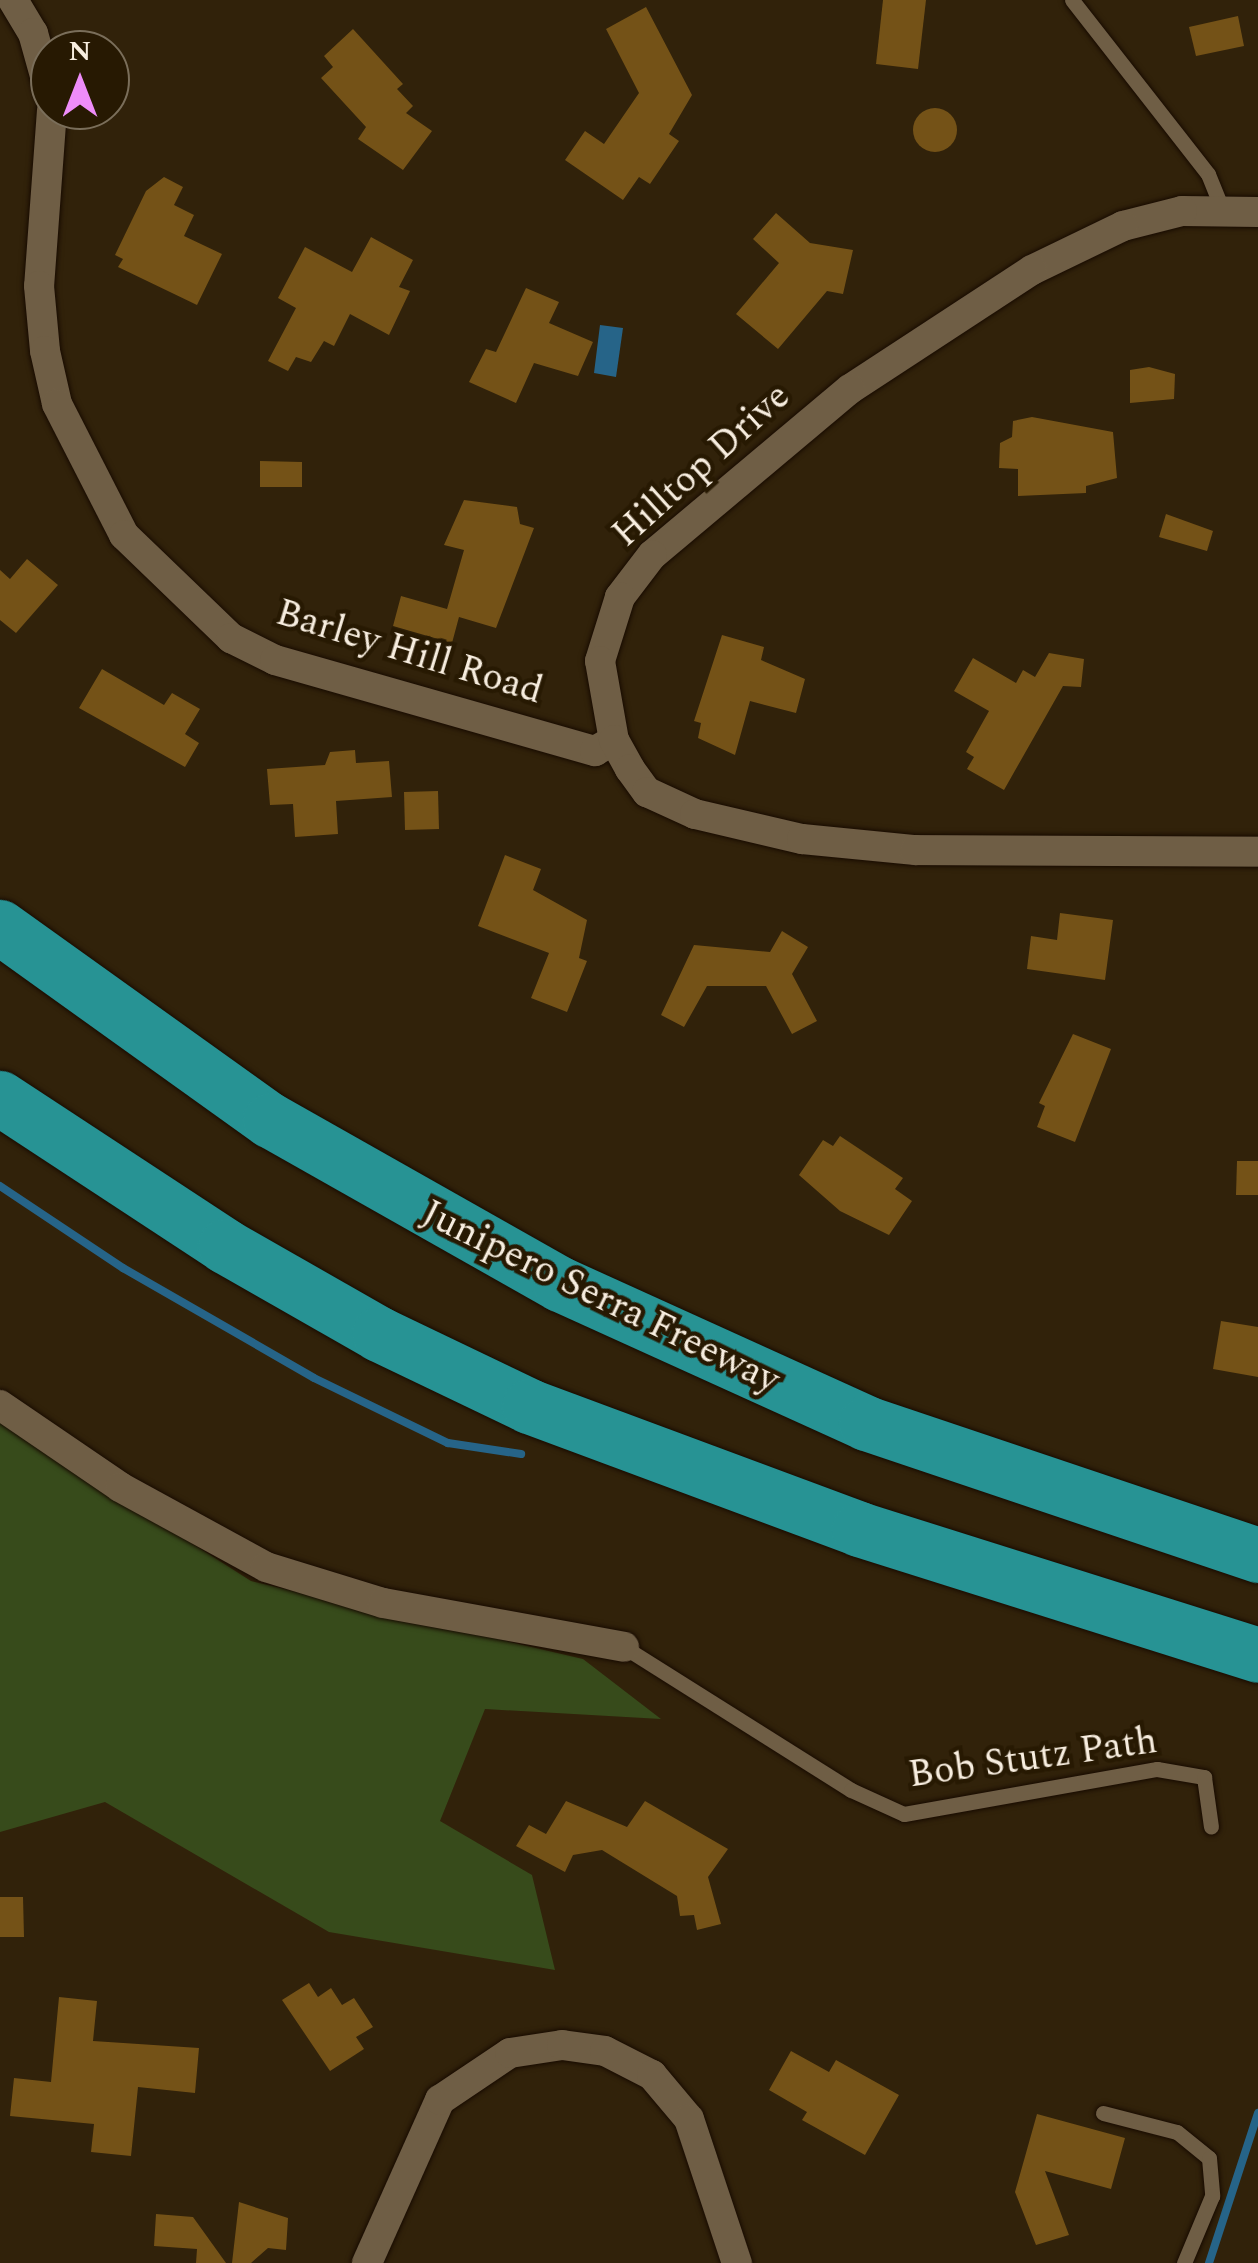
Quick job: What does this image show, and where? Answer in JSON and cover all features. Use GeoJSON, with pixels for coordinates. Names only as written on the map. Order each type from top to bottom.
{"type":"FeatureCollection","features":[{"type":"Feature","properties":{"kind":"highway","name":"Junipero Serra Freeway"},"geometry":{"type":"LineString","coordinates":[[0,927],[270,1120],[576,1292],[866,1422],[1258,1555]]}},
{"type":"Feature","properties":{"kind":"highway"},"geometry":{"type":"LineString","coordinates":[[0,1098],[225,1246],[379,1334],[528,1406],[789,1504],[1163,1627],[1258,1654]]}},
{"type":"Feature","properties":{"kind":"highway"},"geometry":{"type":"LineString","coordinates":[[1163,1627],[1258,1670]]}},
{"type":"Feature","properties":{"kind":"street"},"geometry":{"type":"LineString","coordinates":[[12,0],[31,30]]}},
{"type":"Feature","properties":{"kind":"street","name":"Barley Hill Road"},"geometry":{"type":"LineString","coordinates":[[50,130],[38,286],[44,351],[58,404],[124,536],[231,638],[275,660],[595,751],[614,740]]}},
{"type":"Feature","properties":{"kind":"street","name":"Hilltop Drive"},"geometry":{"type":"LineString","coordinates":[[1258,212],[1182,210],[1123,226],[1032,270],[850,389],[652,554],[605,630],[602,690],[614,740],[648,792],[695,814],[802,839],[1112,856],[1258,852]]}},
{"type":"Feature","properties":{"kind":"street"},"geometry":{"type":"LineString","coordinates":[[0,1405],[120,1487],[266,1568],[383,1603],[624,1647]]}},
{"type":"Feature","properties":{"kind":"street"},"geometry":{"type":"LineString","coordinates":[[367,2263],[440,2100],[510,2053],[562,2045],[605,2051],[652,2075],[689,2119],[737,2263]]}},
{"type":"Feature","properties":{"kind":"lane"},"geometry":{"type":"LineString","coordinates":[[1072,0],[1190,148],[1223,212]]}},
{"type":"Feature","properties":{"kind":"lane","name":"Bob Stutz Path"},"geometry":{"type":"LineString","coordinates":[[624,1647],[851,1790],[904,1814],[1157,1769],[1204,1778],[1211,1827]]}},
{"type":"Feature","properties":{"kind":"lane"},"geometry":{"type":"LineString","coordinates":[[1103,2113],[1177,2132],[1209,2158],[1212,2196],[1184,2263]]}},
{"type":"Feature","properties":{"kind":"green space"},"geometry":{"type":"Polygon","coordinates":[[[0,1421],[251,1581],[583,1659],[661,1719],[485,1709],[440,1821],[532,1875],[555,1970],[329,1932],[105,1802],[0,1832],[0,1421]]]}},
{"type":"Feature","properties":{"kind":"water"},"geometry":{"type":"Polygon","coordinates":[[[600,325],[623,328],[616,377],[594,373],[600,325]]]}},
{"type":"Feature","properties":{"kind":"building"},"geometry":{"type":"Polygon","coordinates":[[[883,0],[926,0],[918,69],[876,64],[883,0]]]}},
{"type":"Feature","properties":{"kind":"building"},"geometry":{"type":"Polygon","coordinates":[[[646,7],[692,95],[669,134],[679,141],[650,184],[639,177],[623,200],[565,160],[585,131],[604,144],[639,93],[606,29],[646,7]]]}},
{"type":"Feature","properties":{"kind":"building"},"geometry":{"type":"Polygon","coordinates":[[[1238,16],[1244,46],[1196,56],[1189,27],[1238,16]]]}},
{"type":"Feature","properties":{"kind":"building"},"geometry":{"type":"Polygon","coordinates":[[[353,29],[403,84],[397,89],[413,106],[406,113],[432,131],[403,170],[358,139],[366,127],[321,78],[333,67],[324,56],[353,29]]]}},
{"type":"Feature","properties":{"kind":"building"},"geometry":{"type":"Polygon","coordinates":[[[935,108],[950,115],[957,130],[950,145],[935,152],[920,145],[913,130],[920,115],[935,108]]]}},
{"type":"Feature","properties":{"kind":"building"},"geometry":{"type":"Polygon","coordinates":[[[164,177],[183,187],[174,205],[194,215],[184,236],[222,254],[197,305],[118,267],[123,259],[115,255],[146,191],[164,177]]]}},
{"type":"Feature","properties":{"kind":"building"},"geometry":{"type":"Polygon","coordinates":[[[776,213],[810,243],[853,250],[843,294],[827,291],[778,349],[736,314],[779,263],[753,239],[776,213]]]}},
{"type":"Feature","properties":{"kind":"building"},"geometry":{"type":"Polygon","coordinates":[[[371,237],[413,260],[399,287],[410,291],[389,335],[350,314],[334,346],[324,341],[311,362],[296,357],[288,371],[268,361],[296,308],[278,298],[305,247],[352,272],[371,237]]]}},
{"type":"Feature","properties":{"kind":"building"},"geometry":{"type":"Polygon","coordinates":[[[526,288],[559,302],[549,323],[593,342],[578,376],[534,363],[516,403],[469,382],[486,349],[496,352],[526,288]]]}},
{"type":"Feature","properties":{"kind":"building"},"geometry":{"type":"Polygon","coordinates":[[[1149,367],[1175,374],[1174,399],[1130,403],[1130,370],[1149,367]]]}},
{"type":"Feature","properties":{"kind":"building"},"geometry":{"type":"Polygon","coordinates":[[[1032,417],[1113,432],[1117,478],[1086,486],[1086,493],[1018,496],[1018,469],[999,468],[1000,443],[1012,437],[1013,421],[1032,417]]]}},
{"type":"Feature","properties":{"kind":"building"},"geometry":{"type":"Polygon","coordinates":[[[260,461],[302,462],[302,487],[260,487],[260,461]]]}},
{"type":"Feature","properties":{"kind":"building"},"geometry":{"type":"Polygon","coordinates":[[[464,500],[517,507],[520,524],[534,528],[496,628],[459,617],[452,643],[393,626],[401,596],[447,609],[464,550],[444,545],[464,500]]]}},
{"type":"Feature","properties":{"kind":"building"},"geometry":{"type":"Polygon","coordinates":[[[1166,514],[1213,531],[1207,551],[1159,537],[1166,514]]]}},
{"type":"Feature","properties":{"kind":"building"},"geometry":{"type":"Polygon","coordinates":[[[27,559],[58,585],[16,633],[0,620],[0,570],[10,579],[27,559]]]}},
{"type":"Feature","properties":{"kind":"building"},"geometry":{"type":"Polygon","coordinates":[[[722,635],[764,647],[761,660],[805,679],[796,713],[750,701],[735,755],[698,738],[701,723],[694,721],[722,635]]]}},
{"type":"Feature","properties":{"kind":"building"},"geometry":{"type":"Polygon","coordinates":[[[1049,653],[1084,659],[1081,687],[1063,686],[1004,790],[967,769],[974,757],[966,752],[989,711],[954,691],[973,658],[1016,683],[1023,670],[1035,677],[1049,653]]]}},
{"type":"Feature","properties":{"kind":"building"},"geometry":{"type":"Polygon","coordinates":[[[102,669],[164,705],[172,693],[200,709],[185,734],[199,743],[185,767],[79,708],[102,669]]]}},
{"type":"Feature","properties":{"kind":"building"},"geometry":{"type":"Polygon","coordinates":[[[355,750],[356,763],[389,761],[392,797],[336,801],[338,834],[295,837],[293,804],[270,805],[267,769],[325,765],[330,752],[355,750]]]}},
{"type":"Feature","properties":{"kind":"building"},"geometry":{"type":"Polygon","coordinates":[[[438,791],[439,829],[405,830],[404,792],[438,791]]]}},
{"type":"Feature","properties":{"kind":"building"},"geometry":{"type":"Polygon","coordinates":[[[505,855],[541,869],[533,890],[587,920],[579,958],[587,961],[567,1012],[531,998],[549,953],[478,926],[505,855]]]}},
{"type":"Feature","properties":{"kind":"building"},"geometry":{"type":"Polygon","coordinates":[[[1060,913],[1113,920],[1105,980],[1027,969],[1031,936],[1057,940],[1060,913]]]}},
{"type":"Feature","properties":{"kind":"building"},"geometry":{"type":"Polygon","coordinates":[[[782,931],[808,947],[792,974],[817,1021],[792,1034],[766,986],[707,986],[684,1027],[661,1015],[694,945],[770,952],[782,931]]]}},
{"type":"Feature","properties":{"kind":"building"},"geometry":{"type":"Polygon","coordinates":[[[1073,1034],[1111,1049],[1075,1142],[1037,1127],[1045,1106],[1039,1103],[1073,1034]]]}},
{"type":"Feature","properties":{"kind":"building"},"geometry":{"type":"Polygon","coordinates":[[[840,1136],[903,1178],[895,1189],[912,1201],[889,1235],[840,1211],[799,1175],[823,1140],[833,1146],[840,1136]]]}},
{"type":"Feature","properties":{"kind":"building"},"geometry":{"type":"Polygon","coordinates":[[[1237,1161],[1258,1161],[1258,1195],[1236,1195],[1237,1161]]]}},
{"type":"Feature","properties":{"kind":"building"},"geometry":{"type":"Polygon","coordinates":[[[1221,1321],[1258,1327],[1258,1377],[1213,1369],[1221,1321]]]}},
{"type":"Feature","properties":{"kind":"building"},"geometry":{"type":"Polygon","coordinates":[[[566,1801],[627,1827],[645,1801],[728,1849],[708,1877],[721,1924],[697,1930],[694,1915],[680,1916],[677,1896],[602,1850],[573,1855],[565,1872],[516,1846],[529,1825],[546,1834],[566,1801]]]}},
{"type":"Feature","properties":{"kind":"building"},"geometry":{"type":"Polygon","coordinates":[[[0,1897],[23,1897],[24,1937],[0,1937],[0,1897]]]}},
{"type":"Feature","properties":{"kind":"building"},"geometry":{"type":"Polygon","coordinates":[[[309,1983],[318,1997],[331,1988],[342,2005],[354,1998],[373,2027],[356,2037],[364,2049],[330,2071],[282,2000],[309,1983]]]}},
{"type":"Feature","properties":{"kind":"building"},"geometry":{"type":"Polygon","coordinates":[[[59,1997],[97,2001],[93,2041],[199,2048],[195,2093],[138,2087],[131,2156],[91,2152],[94,2124],[10,2116],[14,2078],[51,2082],[59,1997]]]}},
{"type":"Feature","properties":{"kind":"building"},"geometry":{"type":"Polygon","coordinates":[[[791,2051],[829,2072],[836,2060],[899,2095],[865,2155],[802,2120],[807,2112],[769,2090],[791,2051]]]}},
{"type":"Feature","properties":{"kind":"building"},"geometry":{"type":"Polygon","coordinates":[[[1037,2114],[1125,2138],[1111,2189],[1045,2171],[1069,2235],[1036,2245],[1015,2192],[1037,2114]]]}},
{"type":"Feature","properties":{"kind":"building"},"geometry":{"type":"Polygon","coordinates":[[[239,2202],[288,2218],[286,2250],[268,2248],[251,2263],[232,2263],[239,2202]]]}},
{"type":"Feature","properties":{"kind":"building"},"geometry":{"type":"Polygon","coordinates":[[[156,2214],[193,2217],[226,2263],[196,2263],[197,2249],[154,2246],[156,2214]]]}},
{"type":"Feature","properties":{"kind":"waterway"},"geometry":{"type":"LineString","coordinates":[[0,1186],[123,1268],[314,1378],[448,1443],[521,1454]]}},
{"type":"Feature","properties":{"kind":"waterway"},"geometry":{"type":"LineString","coordinates":[[1209,2263],[1258,2113]]}}]}
